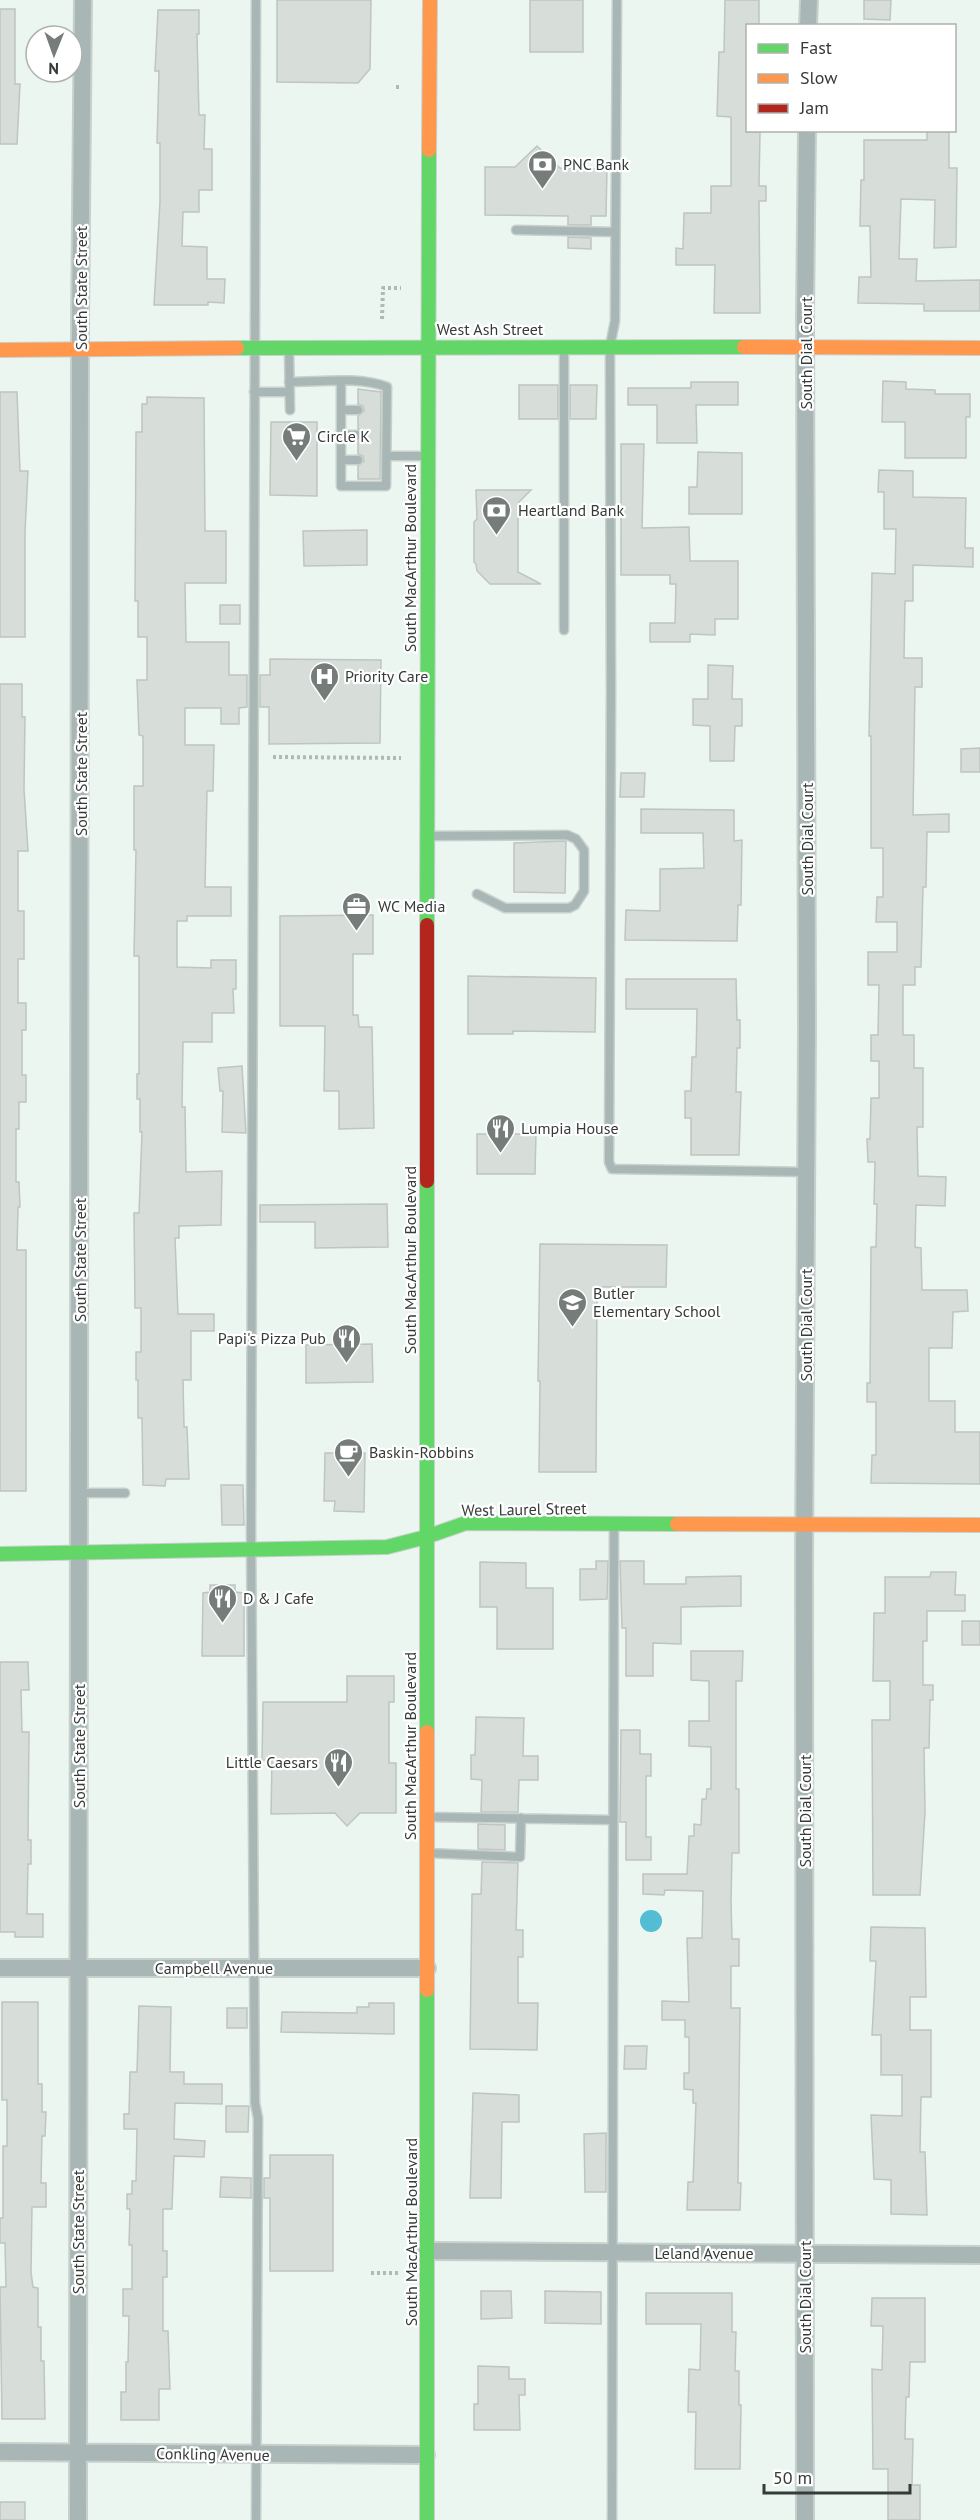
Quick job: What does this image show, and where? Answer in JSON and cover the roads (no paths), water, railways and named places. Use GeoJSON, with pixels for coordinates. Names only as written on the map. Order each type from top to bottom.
{"type":"FeatureCollection","features":[{"type":"Feature","properties":{"kind":"main road","name":"South MacArthur Boulevard"},"geometry":{"type":"LineString","coordinates":[[427,2520],[427,346],[430,0]]}},
{"type":"Feature","properties":{"kind":"main road","name":"West Ash Street"},"geometry":{"type":"LineString","coordinates":[[0,350],[254,346],[980,348]]}},
{"type":"Feature","properties":{"kind":"main road","name":"West Laurel Street"},"geometry":{"type":"LineString","coordinates":[[0,1554],[387,1547],[466,1523],[980,1525]]}},
{"type":"Feature","properties":{"kind":"street","name":"South State Street"},"geometry":{"type":"LineString","coordinates":[[78,2520],[83,0]]}},
{"type":"Feature","properties":{"kind":"street"},"geometry":{"type":"LineString","coordinates":[[808,24],[809,0]]}},
{"type":"Feature","properties":{"kind":"street","name":"South Dial Court"},"geometry":{"type":"LineString","coordinates":[[805,2520],[805,347],[807,132]]}},
{"type":"Feature","properties":{"kind":"street","name":"Campbell Avenue"},"geometry":{"type":"LineString","coordinates":[[0,1968],[427,1968]]}},
{"type":"Feature","properties":{"kind":"street","name":"Leland Avenue"},"geometry":{"type":"LineString","coordinates":[[427,2251],[980,2255]]}},
{"type":"Feature","properties":{"kind":"street","name":"Conkling Avenue"},"geometry":{"type":"LineString","coordinates":[[0,2452],[426,2455]]}},
{"type":"Feature","properties":{"kind":"lane"},"geometry":{"type":"LineString","coordinates":[[256,0],[252,1550],[253,1968],[255,2103],[258,2118],[256,2520]]}},
{"type":"Feature","properties":{"kind":"lane"},"geometry":{"type":"LineString","coordinates":[[617,0],[615,321],[610,346],[609,1162],[612,1169],[806,1172]]}},
{"type":"Feature","properties":{"kind":"lane"},"geometry":{"type":"LineString","coordinates":[[516,230],[615,232]]}},
{"type":"Feature","properties":{"kind":"lane"},"geometry":{"type":"LineString","coordinates":[[289,346],[290,410]]}},
{"type":"Feature","properties":{"kind":"lane"},"geometry":{"type":"LineString","coordinates":[[564,346],[564,630]]}},
{"type":"Feature","properties":{"kind":"lane"},"geometry":{"type":"LineString","coordinates":[[289,382],[341,382],[375,383],[387,387],[383,434],[386,486],[342,486],[341,382]]}},
{"type":"Feature","properties":{"kind":"lane"},"geometry":{"type":"LineString","coordinates":[[254,392],[289,392]]}},
{"type":"Feature","properties":{"kind":"lane"},"geometry":{"type":"LineString","coordinates":[[341,410],[358,410]]}},
{"type":"Feature","properties":{"kind":"lane"},"geometry":{"type":"LineString","coordinates":[[341,435],[358,435]]}},
{"type":"Feature","properties":{"kind":"lane"},"geometry":{"type":"LineString","coordinates":[[384,459],[427,456]]}},
{"type":"Feature","properties":{"kind":"lane"},"geometry":{"type":"LineString","coordinates":[[341,460],[358,460]]}},
{"type":"Feature","properties":{"kind":"lane"},"geometry":{"type":"LineString","coordinates":[[427,836],[567,835],[576,839],[584,850],[584,891],[575,905],[569,908],[505,908],[477,894]]}},
{"type":"Feature","properties":{"kind":"lane"},"geometry":{"type":"LineString","coordinates":[[80,1493],[125,1493]]}},
{"type":"Feature","properties":{"kind":"lane"},"geometry":{"type":"LineString","coordinates":[[612,2520],[614,1524]]}},
{"type":"Feature","properties":{"kind":"lane"},"geometry":{"type":"LineString","coordinates":[[427,1817],[613,1820]]}},
{"type":"Feature","properties":{"kind":"lane"},"geometry":{"type":"LineString","coordinates":[[426,1853],[520,1857],[521,1818]]}},
{"type":"Feature","properties":{"kind":"water"},"geometry":{"type":"Polygon","coordinates":[[[651,1910],[659,1913],[662,1921],[659,1929],[651,1932],[643,1929],[640,1921],[643,1913],[651,1910]]]}},
{"type":"Feature","properties":{"kind":"place","name":"PNC Bank"},"geometry":{"type":"Point","coordinates":[542,190]}},
{"type":"Feature","properties":{"kind":"place","name":"Circle K"},"geometry":{"type":"Point","coordinates":[296,462]}},
{"type":"Feature","properties":{"kind":"place","name":"Heartland Bank"},"geometry":{"type":"Point","coordinates":[497,536]}},
{"type":"Feature","properties":{"kind":"place","name":"Priority Care"},"geometry":{"type":"Point","coordinates":[324,702]}},
{"type":"Feature","properties":{"kind":"place","name":"WC Media"},"geometry":{"type":"Point","coordinates":[357,932]}},
{"type":"Feature","properties":{"kind":"place","name":"Lumpia House"},"geometry":{"type":"Point","coordinates":[500,1154]}},
{"type":"Feature","properties":{"kind":"place","name":"Butler Elementary School"},"geometry":{"type":"Point","coordinates":[572,1328]}},
{"type":"Feature","properties":{"kind":"place","name":"Papi's Pizza Pub"},"geometry":{"type":"Point","coordinates":[347,1364]}},
{"type":"Feature","properties":{"kind":"place","name":"Baskin-Robbins"},"geometry":{"type":"Point","coordinates":[348,1478]}},
{"type":"Feature","properties":{"kind":"place","name":"D & J Cafe"},"geometry":{"type":"Point","coordinates":[222,1624]}},
{"type":"Feature","properties":{"kind":"place","name":"Little Caesars"},"geometry":{"type":"Point","coordinates":[339,1788]}}]}
